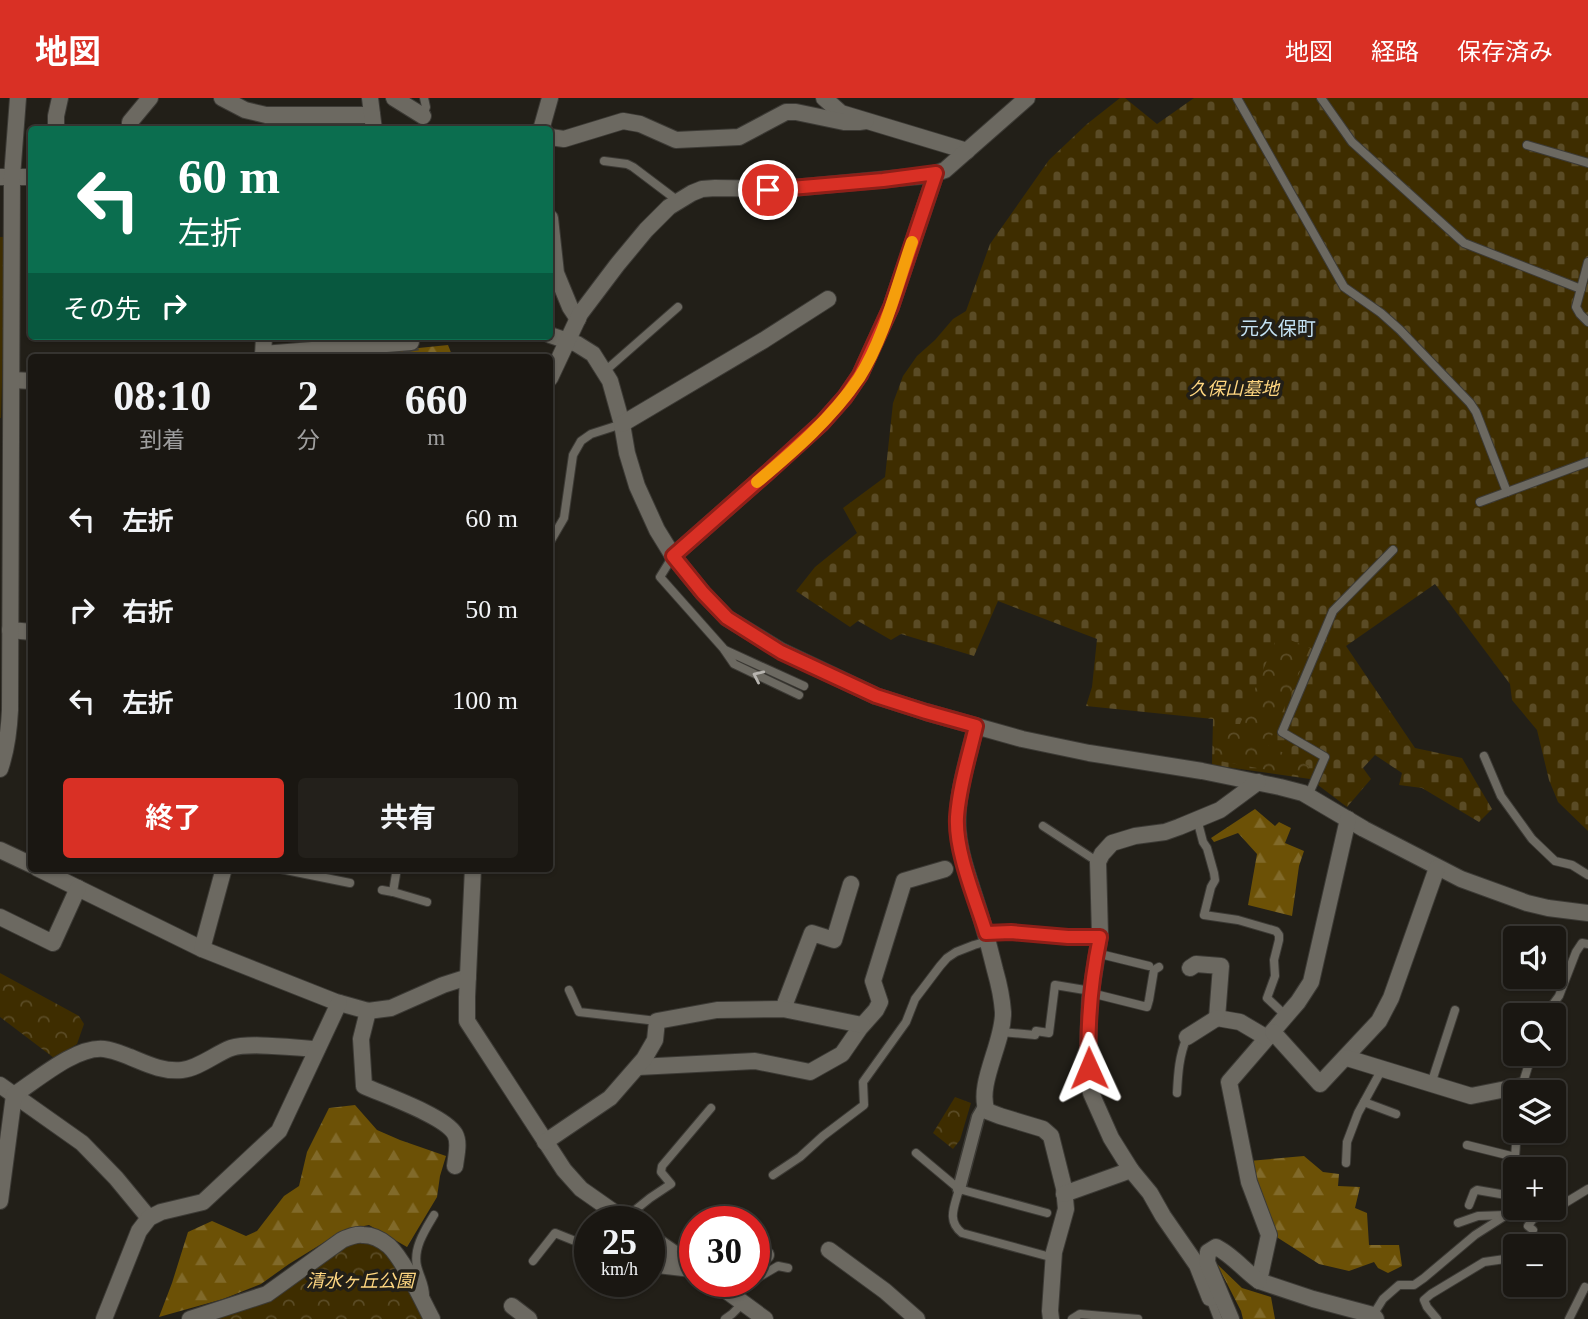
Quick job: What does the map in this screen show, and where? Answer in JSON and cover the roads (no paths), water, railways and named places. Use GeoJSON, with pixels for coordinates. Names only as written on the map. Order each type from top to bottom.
{"type":"FeatureCollection","features":[{"type":"Feature","properties":{"kind":"street"},"geometry":{"type":"LineString","coordinates":[[0,769],[9,734],[5,709],[10,630],[5,543],[6,427],[12,380],[6,177],[18,98]]}},
{"type":"Feature","properties":{"kind":"street"},"geometry":{"type":"LineString","coordinates":[[55,126],[60,98]]}},
{"type":"Feature","properties":{"kind":"street"},"geometry":{"type":"LineString","coordinates":[[130,126],[130,122],[150,98]]}},
{"type":"Feature","properties":{"kind":"street"},"geometry":{"type":"LineString","coordinates":[[222,98],[244,110],[266,115],[373,122],[370,98]]}},
{"type":"Feature","properties":{"kind":"street"},"geometry":{"type":"LineString","coordinates":[[394,98],[424,116]]}},
{"type":"Feature","properties":{"kind":"street"},"geometry":{"type":"LineString","coordinates":[[542,126],[550,98]]}},
{"type":"Feature","properties":{"kind":"street"},"geometry":{"type":"LineString","coordinates":[[824,98],[841,113],[967,151]]}},
{"type":"Feature","properties":{"kind":"street"},"geometry":{"type":"LineString","coordinates":[[553,370],[578,319],[617,265],[646,230],[678,201],[702,189],[782,190],[936,173],[945,170],[1027,98]]}},
{"type":"Feature","properties":{"kind":"street"},"geometry":{"type":"LineString","coordinates":[[553,137],[564,139],[623,121],[640,124],[676,140],[739,136],[786,112],[844,122],[866,121]]}},
{"type":"Feature","properties":{"kind":"street"},"geometry":{"type":"LineString","coordinates":[[673,556],[822,423],[845,397],[860,375],[891,307],[936,173]]}},
{"type":"Feature","properties":{"kind":"street"},"geometry":{"type":"LineString","coordinates":[[6,177],[28,177]]}},
{"type":"Feature","properties":{"kind":"street"},"geometry":{"type":"LineString","coordinates":[[553,246],[556,273],[578,319]]}},
{"type":"Feature","properties":{"kind":"street"},"geometry":{"type":"LineString","coordinates":[[622,424],[828,299]]}},
{"type":"Feature","properties":{"kind":"street"},"geometry":{"type":"LineString","coordinates":[[553,336],[577,344],[593,354],[610,381],[637,486],[657,530],[673,556],[727,618],[781,652],[876,696],[976,726],[1059,748],[1202,771],[1304,793],[1437,868],[1475,885],[1527,903],[1588,913]]}},
{"type":"Feature","properties":{"kind":"street"},"geometry":{"type":"LineString","coordinates":[[306,354],[411,340]]}},
{"type":"Feature","properties":{"kind":"street"},"geometry":{"type":"LineString","coordinates":[[12,380],[28,381]]}},
{"type":"Feature","properties":{"kind":"street"},"geometry":{"type":"LineString","coordinates":[[10,630],[28,632]]}},
{"type":"Feature","properties":{"kind":"street"},"geometry":{"type":"LineString","coordinates":[[976,726],[957,817],[961,851],[987,937],[1001,994],[1003,1015],[984,1102],[987,1111],[1043,1129],[1051,1136],[1066,1209],[1054,1258],[1051,1319]]}},
{"type":"Feature","properties":{"kind":"street"},"geometry":{"type":"LineString","coordinates":[[1210,1298],[1197,1265],[1111,1138],[1091,1093],[1088,1044],[1091,992],[1100,937],[1098,862],[1102,853],[1112,844],[1135,836],[1165,832],[1220,810],[1258,782]]}},
{"type":"Feature","properties":{"kind":"street"},"geometry":{"type":"LineString","coordinates":[[1259,1281],[1269,1235],[1249,1182],[1229,1082],[1298,1002],[1311,982],[1348,820]]}},
{"type":"Feature","properties":{"kind":"street"},"geometry":{"type":"LineString","coordinates":[[0,850],[28,863]]}},
{"type":"Feature","properties":{"kind":"street"},"geometry":{"type":"LineString","coordinates":[[1187,1037],[1217,1018],[1240,1022],[1270,1035],[1320,1084],[1379,1021],[1391,998],[1437,868]]}},
{"type":"Feature","properties":{"kind":"street"},"geometry":{"type":"LineString","coordinates":[[638,1067],[755,1061],[810,1072],[842,1054],[880,1002],[873,981],[904,881],[945,869]]}},
{"type":"Feature","properties":{"kind":"street"},"geometry":{"type":"LineString","coordinates":[[45,872],[202,950],[368,1012],[391,1008],[468,977]]}},
{"type":"Feature","properties":{"kind":"street"},"geometry":{"type":"LineString","coordinates":[[202,950],[223,872]]}},
{"type":"Feature","properties":{"kind":"street"},"geometry":{"type":"LineString","coordinates":[[473,872],[467,1021],[564,1170],[581,1189],[606,1206]]}},
{"type":"Feature","properties":{"kind":"street"},"geometry":{"type":"LineString","coordinates":[[783,1009],[811,933],[834,940],[851,884]]}},
{"type":"Feature","properties":{"kind":"street"},"geometry":{"type":"LineString","coordinates":[[0,917],[53,943],[78,888]]}},
{"type":"Feature","properties":{"kind":"street"},"geometry":{"type":"LineString","coordinates":[[1188,969],[1196,964],[1221,966],[1217,1018]]}},
{"type":"Feature","properties":{"kind":"street"},"geometry":{"type":"LineString","coordinates":[[104,1319],[139,1231],[149,1218],[203,1202],[279,1131],[339,1003]]}},
{"type":"Feature","properties":{"kind":"street"},"geometry":{"type":"LineString","coordinates":[[545,1142],[610,1098],[644,1059],[654,1040],[657,1021],[717,1010],[783,1009],[862,1025]]}},
{"type":"Feature","properties":{"kind":"street"},"geometry":{"type":"LineString","coordinates":[[368,1012],[361,1039],[364,1086],[442,1122],[454,1132],[457,1142],[456,1166]]}},
{"type":"Feature","properties":{"kind":"street"},"geometry":{"type":"LineString","coordinates":[[0,1201],[15,1095],[73,1056],[87,1050],[102,1049],[174,1071],[186,1070],[233,1047],[247,1045],[317,1049]]}},
{"type":"Feature","properties":{"kind":"street"},"geometry":{"type":"LineString","coordinates":[[1347,1058],[1471,1096],[1503,1092]]}},
{"type":"Feature","properties":{"kind":"street"},"geometry":{"type":"LineString","coordinates":[[0,1085],[82,1143],[149,1218]]}},
{"type":"Feature","properties":{"kind":"street"},"geometry":{"type":"LineString","coordinates":[[959,1189],[978,1117],[985,1105]]}},
{"type":"Feature","properties":{"kind":"street"},"geometry":{"type":"LineString","coordinates":[[1064,1194],[1131,1170]]}},
{"type":"Feature","properties":{"kind":"street"},"geometry":{"type":"LineString","coordinates":[[190,1319],[267,1294],[342,1240],[365,1234],[389,1246],[429,1312]]}},
{"type":"Feature","properties":{"kind":"street"},"geometry":{"type":"LineString","coordinates":[[1231,1319],[1207,1262],[1208,1252],[1216,1247],[1225,1251],[1259,1281],[1375,1317]]}},
{"type":"Feature","properties":{"kind":"street"},"geometry":{"type":"LineString","coordinates":[[829,1250],[885,1291],[917,1319]]}},
{"type":"Feature","properties":{"kind":"street"},"geometry":{"type":"LineString","coordinates":[[517,1304],[529,1319]]}},
{"type":"Feature","properties":{"kind":"street"},"geometry":{"type":"LineString","coordinates":[[739,1306],[766,1316]]}},
{"type":"Feature","properties":{"kind":"lane"},"geometry":{"type":"LineString","coordinates":[[424,98],[424,116]]}},
{"type":"Feature","properties":{"kind":"lane"},"geometry":{"type":"LineString","coordinates":[[1237,98],[1344,287],[1400,330],[1470,403],[1507,492]]}},
{"type":"Feature","properties":{"kind":"lane"},"geometry":{"type":"LineString","coordinates":[[1321,98],[1352,142],[1464,243],[1581,289]]}},
{"type":"Feature","properties":{"kind":"lane"},"geometry":{"type":"LineString","coordinates":[[1527,145],[1588,163]]}},
{"type":"Feature","properties":{"kind":"lane"},"geometry":{"type":"LineString","coordinates":[[604,161],[633,167],[678,201]]}},
{"type":"Feature","properties":{"kind":"lane"},"geometry":{"type":"LineString","coordinates":[[1588,262],[1576,307],[1588,322]]}},
{"type":"Feature","properties":{"kind":"lane"},"geometry":{"type":"LineString","coordinates":[[605,372],[678,307]]}},
{"type":"Feature","properties":{"kind":"lane"},"geometry":{"type":"LineString","coordinates":[[553,537],[564,518],[573,455],[582,441],[591,434],[622,424]]}},
{"type":"Feature","properties":{"kind":"lane"},"geometry":{"type":"LineString","coordinates":[[1480,502],[1588,462]]}},
{"type":"Feature","properties":{"kind":"lane"},"geometry":{"type":"LineString","coordinates":[[1308,796],[1325,757],[1282,732],[1334,611],[1393,550]]}},
{"type":"Feature","properties":{"kind":"lane"},"geometry":{"type":"LineString","coordinates":[[673,556],[660,577],[734,664],[799,695]]}},
{"type":"Feature","properties":{"kind":"lane"},"geometry":{"type":"LineString","coordinates":[[723,648],[804,686]]}},
{"type":"Feature","properties":{"kind":"lane"},"geometry":{"type":"LineString","coordinates":[[1484,756],[1501,796],[1532,839],[1555,861],[1572,865],[1588,875]]}},
{"type":"Feature","properties":{"kind":"lane"},"geometry":{"type":"LineString","coordinates":[[1197,819],[1214,873],[1205,915],[1238,920],[1276,931],[1279,940],[1274,960],[1275,976],[1267,998],[1286,1016]]}},
{"type":"Feature","properties":{"kind":"lane"},"geometry":{"type":"LineString","coordinates":[[1043,826],[1098,862]]}},
{"type":"Feature","properties":{"kind":"lane"},"geometry":{"type":"LineString","coordinates":[[296,872],[350,883]]}},
{"type":"Feature","properties":{"kind":"lane"},"geometry":{"type":"LineString","coordinates":[[393,892],[396,872]]}},
{"type":"Feature","properties":{"kind":"lane"},"geometry":{"type":"LineString","coordinates":[[382,890],[427,902]]}},
{"type":"Feature","properties":{"kind":"lane"},"geometry":{"type":"LineString","coordinates":[[773,1175],[800,1157],[864,1105],[863,1082],[906,1022],[915,999],[947,958],[987,937],[1011,932],[1100,937]]}},
{"type":"Feature","properties":{"kind":"lane"},"geometry":{"type":"LineString","coordinates":[[1554,1003],[1576,952],[1582,943],[1588,944]]}},
{"type":"Feature","properties":{"kind":"lane"},"geometry":{"type":"LineString","coordinates":[[1000,1032],[1035,1035],[1036,1031],[1049,1033],[1055,985],[1147,1007],[1154,967],[1096,953]]}},
{"type":"Feature","properties":{"kind":"lane"},"geometry":{"type":"LineString","coordinates":[[569,990],[579,1012],[657,1021]]}},
{"type":"Feature","properties":{"kind":"lane"},"geometry":{"type":"LineString","coordinates":[[1431,1084],[1455,1010]]}},
{"type":"Feature","properties":{"kind":"lane"},"geometry":{"type":"LineString","coordinates":[[1177,1093],[1178,1068],[1187,1037]]}},
{"type":"Feature","properties":{"kind":"lane"},"geometry":{"type":"LineString","coordinates":[[1346,1164],[1347,1142],[1358,1113],[1382,1069]]}},
{"type":"Feature","properties":{"kind":"lane"},"geometry":{"type":"LineString","coordinates":[[1364,1102],[1395,1114]]}},
{"type":"Feature","properties":{"kind":"lane"},"geometry":{"type":"LineString","coordinates":[[641,1206],[671,1184],[662,1172],[662,1166],[710,1108]]}},
{"type":"Feature","properties":{"kind":"lane"},"geometry":{"type":"LineString","coordinates":[[1467,1145],[1515,1157],[1516,1143]]}},
{"type":"Feature","properties":{"kind":"lane"},"geometry":{"type":"LineString","coordinates":[[916,1153],[959,1189],[1047,1213]]}},
{"type":"Feature","properties":{"kind":"lane"},"geometry":{"type":"LineString","coordinates":[[959,1189],[952,1217],[956,1228],[962,1233],[1054,1258]]}},
{"type":"Feature","properties":{"kind":"lane"},"geometry":{"type":"LineString","coordinates":[[1533,1230],[1528,1226],[1534,1219],[1588,1189]]}},
{"type":"Feature","properties":{"kind":"lane"},"geometry":{"type":"LineString","coordinates":[[1469,1205],[1477,1190],[1503,1194]]}},
{"type":"Feature","properties":{"kind":"lane"},"geometry":{"type":"LineString","coordinates":[[1458,1223],[1478,1216],[1503,1214]]}},
{"type":"Feature","properties":{"kind":"lane"},"geometry":{"type":"LineString","coordinates":[[429,1312],[416,1253],[434,1215]]}},
{"type":"Feature","properties":{"kind":"lane"},"geometry":{"type":"LineString","coordinates":[[1375,1317],[1383,1299],[1399,1285],[1414,1285],[1475,1235],[1503,1217]]}},
{"type":"Feature","properties":{"kind":"lane"},"geometry":{"type":"LineString","coordinates":[[533,1261],[555,1233],[574,1241]]}},
{"type":"Feature","properties":{"kind":"lane"},"geometry":{"type":"LineString","coordinates":[[1437,1319],[1424,1300],[1484,1262],[1503,1259]]}},
{"type":"Feature","properties":{"kind":"lane"},"geometry":{"type":"LineString","coordinates":[[770,1270],[778,1266],[788,1268]]}},
{"type":"Feature","properties":{"kind":"lane"},"geometry":{"type":"LineString","coordinates":[[1569,1319],[1585,1287]]}},
{"type":"Feature","properties":{"kind":"lane"},"geometry":{"type":"LineString","coordinates":[[1210,1298],[1218,1319]]}},
{"type":"Feature","properties":{"kind":"lane"},"geometry":{"type":"LineString","coordinates":[[725,1319],[739,1306]]}},
{"type":"Feature","properties":{"kind":"lane"},"geometry":{"type":"LineString","coordinates":[[1072,1319],[1080,1314],[1138,1319]]}},
{"type":"Feature","properties":{"kind":"tunnel"},"geometry":{"type":"LineString","coordinates":[[409,340],[411,354]]}},
{"type":"Feature","properties":{"kind":"district","name":"元久保町"},"geometry":{"type":"Point","coordinates":[1278,328]}},
{"type":"Feature","properties":{"kind":"park label","name":"久保山墓地"},"geometry":{"type":"Point","coordinates":[1234,389]}},
{"type":"Feature","properties":{"kind":"park label","name":"清水ヶ丘公園"},"geometry":{"type":"Point","coordinates":[360,1281]}}]}
